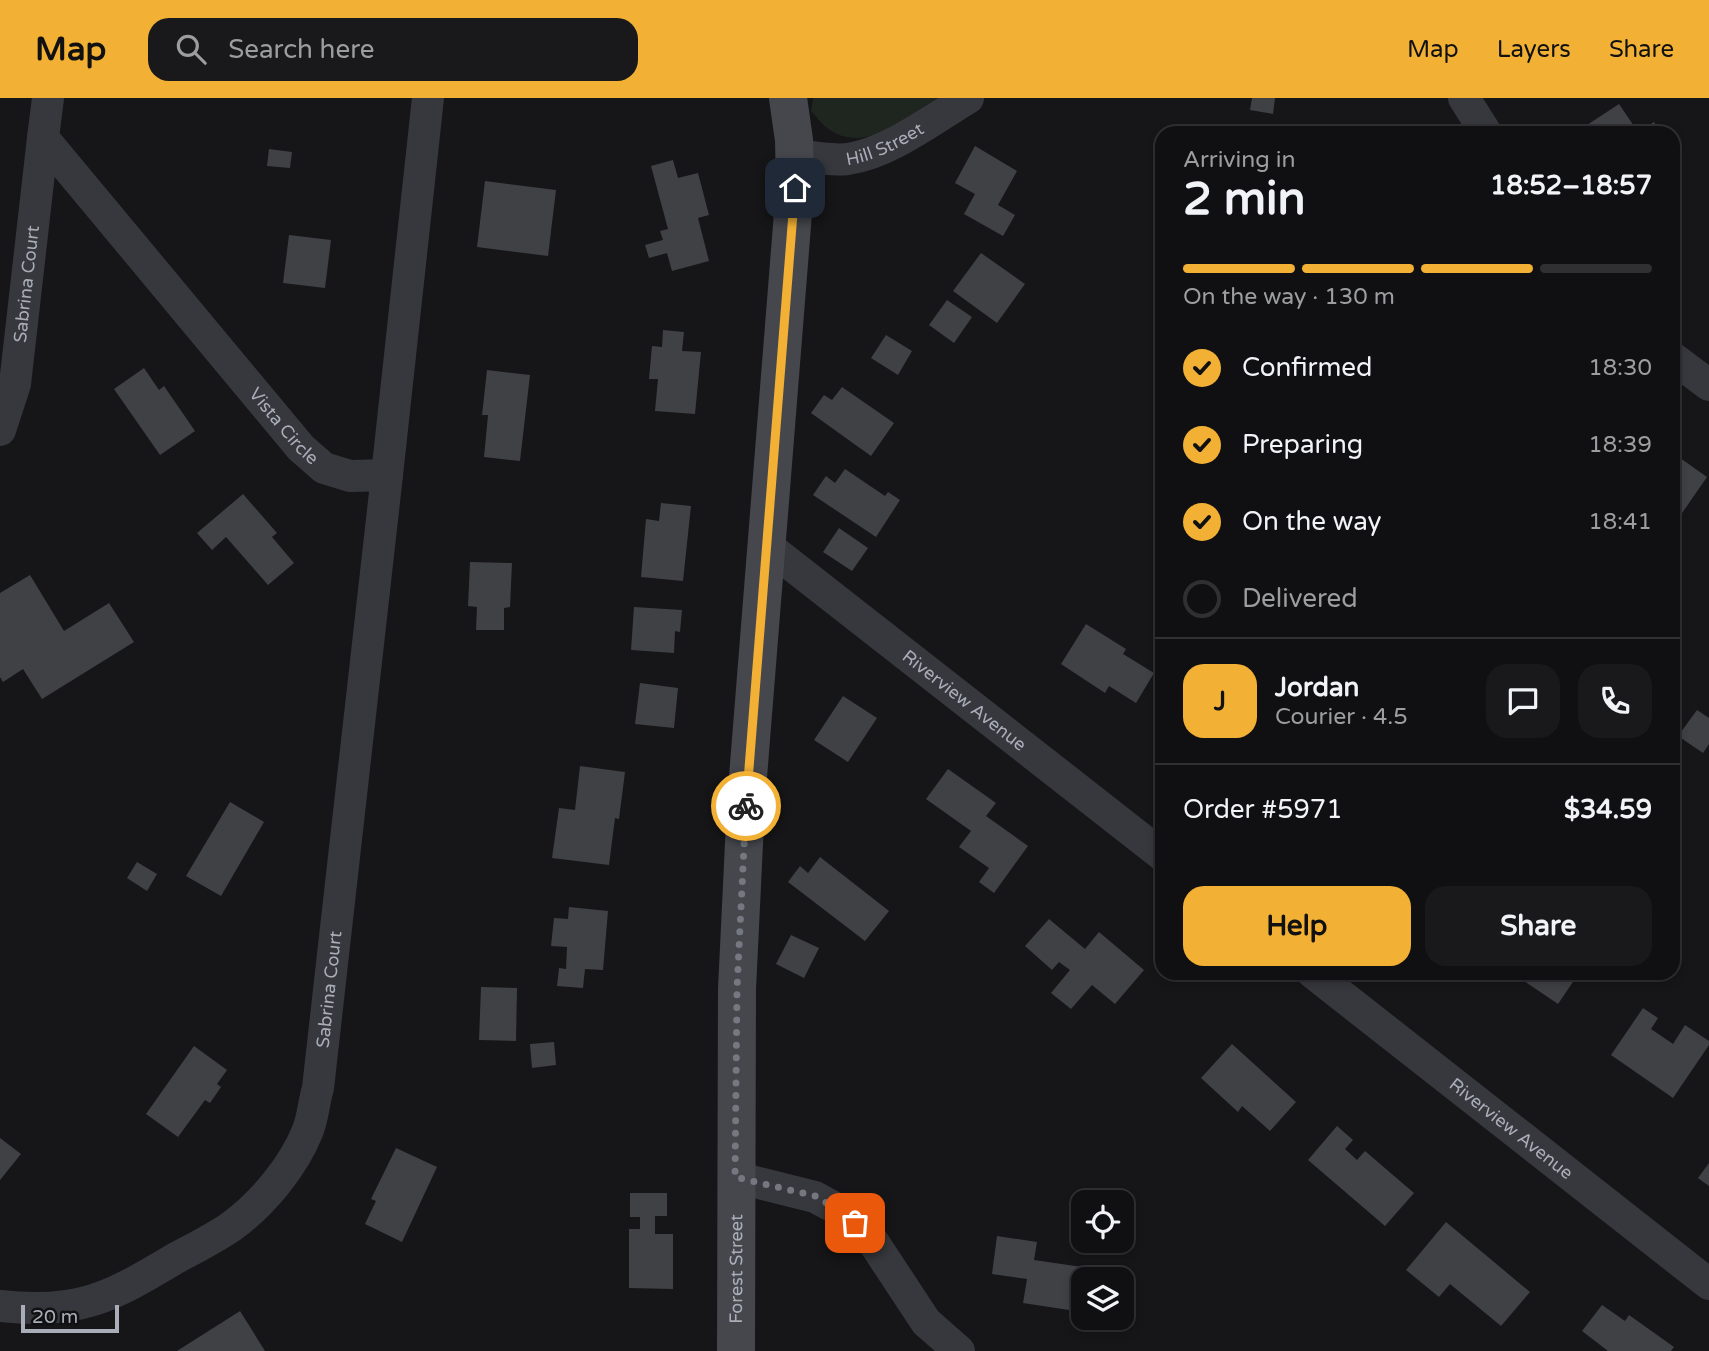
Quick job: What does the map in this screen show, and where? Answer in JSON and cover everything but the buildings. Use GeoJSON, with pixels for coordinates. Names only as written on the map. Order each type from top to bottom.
{"type":"FeatureCollection","features":[{"type":"Feature","properties":{"kind":"street"},"geometry":{"type":"LineString","coordinates":[[43,138],[48,98]]}},
{"type":"Feature","properties":{"kind":"street"},"geometry":{"type":"LineString","coordinates":[[387,475],[428,98]]}},
{"type":"Feature","properties":{"kind":"street","name":"Forest Street"},"geometry":{"type":"LineString","coordinates":[[736,1351],[737,989],[746,814],[795,188],[788,98]]}},
{"type":"Feature","properties":{"kind":"street","name":"Hill Street"},"geometry":{"type":"LineString","coordinates":[[794,154],[828,160],[850,159],[890,145],[968,98]]}},
{"type":"Feature","properties":{"kind":"street"},"geometry":{"type":"LineString","coordinates":[[1464,98],[1482,126]]}},
{"type":"Feature","properties":{"kind":"street","name":"Sabrina Court"},"geometry":{"type":"LineString","coordinates":[[0,430],[15,384],[43,138]]}},
{"type":"Feature","properties":{"kind":"street","name":"Vista Circle"},"geometry":{"type":"LineString","coordinates":[[43,138],[301,449],[324,468],[350,476],[387,475]]}},
{"type":"Feature","properties":{"kind":"street"},"geometry":{"type":"LineString","coordinates":[[1680,363],[1709,385]]}},
{"type":"Feature","properties":{"kind":"street","name":"Sabrina Court"},"geometry":{"type":"LineString","coordinates":[[0,1306],[32,1309],[69,1307],[105,1298],[131,1285],[232,1226],[263,1198],[289,1163],[308,1129],[318,1088],[387,475]]}},
{"type":"Feature","properties":{"kind":"street","name":"Riverview Avenue"},"geometry":{"type":"LineString","coordinates":[[766,545],[1155,850]]}},
{"type":"Feature","properties":{"kind":"street","name":"Riverview Avenue"},"geometry":{"type":"LineString","coordinates":[[1322,980],[1709,1284]]}},
{"type":"Feature","properties":{"kind":"street"},"geometry":{"type":"LineString","coordinates":[[735,1177],[815,1196],[839,1210],[872,1240],[926,1322],[960,1351]]}},
{"type":"Feature","properties":{"kind":"shaded area"},"geometry":{"type":"Polygon","coordinates":[[[813,98],[937,98],[884,131],[855,138],[840,135],[824,125],[811,111],[813,98]]]}},
{"type":"Feature","properties":{"kind":"way so far"},"geometry":{"type":"LineString","coordinates":[[746,806],[737,989],[735,1177],[815,1196],[855,1223]]}},
{"type":"Feature","properties":{"kind":"route"},"geometry":{"type":"LineString","coordinates":[[746,806],[754,678],[795,188]]}}]}
